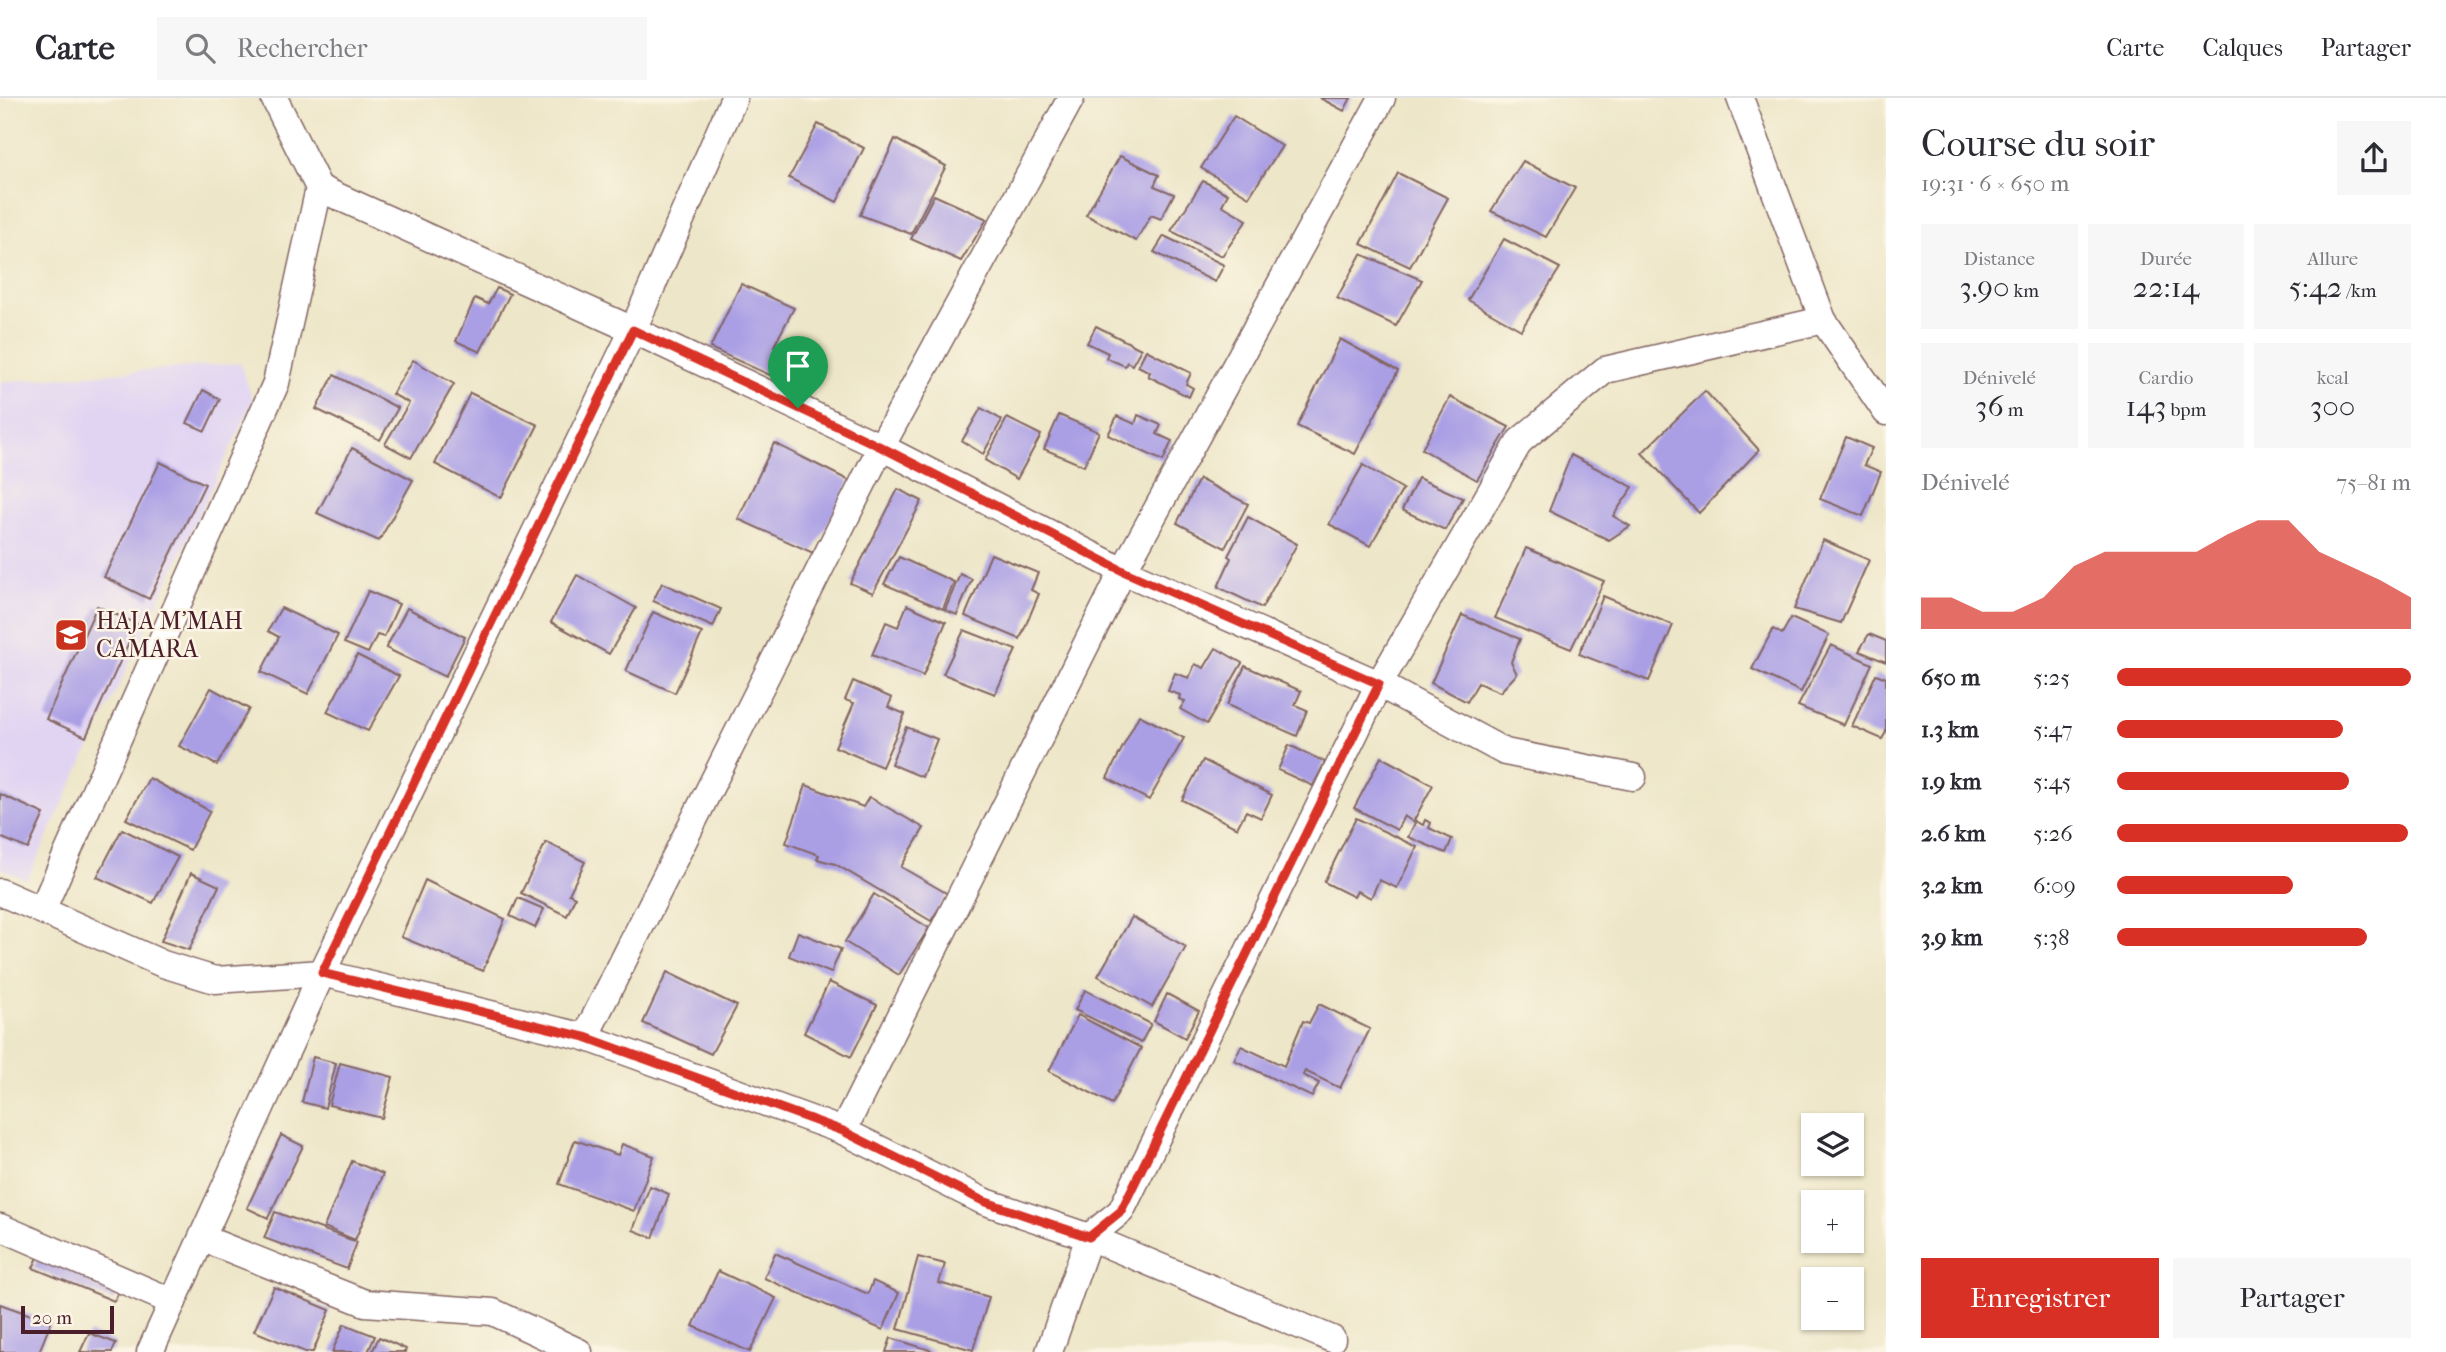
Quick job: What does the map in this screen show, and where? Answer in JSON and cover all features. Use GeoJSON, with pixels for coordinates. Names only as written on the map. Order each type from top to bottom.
{"type":"FeatureCollection","features":[{"type":"Feature","properties":{"kind":"street"},"geometry":{"type":"LineString","coordinates":[[41,910],[276,383],[319,188],[274,98]]}},
{"type":"Feature","properties":{"kind":"street"},"geometry":{"type":"LineString","coordinates":[[150,1352],[322,973],[633,330],[734,98]]}},
{"type":"Feature","properties":{"kind":"street"},"geometry":{"type":"LineString","coordinates":[[585,1037],[881,447],[1071,98]]}},
{"type":"Feature","properties":{"kind":"street"},"geometry":{"type":"LineString","coordinates":[[843,1131],[1123,571],[1382,98]]}},
{"type":"Feature","properties":{"kind":"street"},"geometry":{"type":"LineString","coordinates":[[1740,98],[1823,320],[1886,412]]}},
{"type":"Feature","properties":{"kind":"street"},"geometry":{"type":"LineString","coordinates":[[319,188],[633,330],[881,447],[1123,571],[1379,684],[1504,752],[1633,777]]}},
{"type":"Feature","properties":{"kind":"street"},"geometry":{"type":"LineString","coordinates":[[1049,1352],[1089,1237],[1121,1211],[1379,684],[1520,441],[1605,370],[1823,320]]}},
{"type":"Feature","properties":{"kind":"street"},"geometry":{"type":"LineString","coordinates":[[0,892],[163,964],[215,980],[322,973],[585,1037],[843,1131],[983,1201],[1089,1237],[1332,1339]]}},
{"type":"Feature","properties":{"kind":"street"},"geometry":{"type":"LineString","coordinates":[[0,1227],[173,1302]]}},
{"type":"Feature","properties":{"kind":"street"},"geometry":{"type":"LineString","coordinates":[[202,1238],[365,1303],[493,1312],[579,1352]]}},
{"type":"Feature","properties":{"kind":"shaded area","name":"HAJA M'MAH CAMARA"},"geometry":{"type":"Polygon","coordinates":[[[240,363],[253,401],[27,880],[0,868],[0,382],[240,363]]]}},
{"type":"Feature","properties":{"kind":"building"},"geometry":{"type":"Polygon","coordinates":[[[1320,98],[1351,98],[1344,111],[1320,98]]]}},
{"type":"Feature","properties":{"kind":"building"},"geometry":{"type":"Polygon","coordinates":[[[1234,116],[1282,146],[1249,197],[1201,168],[1234,116]]]}},
{"type":"Feature","properties":{"kind":"building"},"geometry":{"type":"Polygon","coordinates":[[[818,124],[864,148],[837,202],[789,178],[818,124]]]}},
{"type":"Feature","properties":{"kind":"building"},"geometry":{"type":"Polygon","coordinates":[[[895,139],[946,166],[911,234],[860,215],[895,139]]]}},
{"type":"Feature","properties":{"kind":"building"},"geometry":{"type":"Polygon","coordinates":[[[1120,156],[1159,175],[1154,186],[1174,194],[1161,219],[1151,215],[1136,241],[1086,215],[1120,156]]]}},
{"type":"Feature","properties":{"kind":"building"},"geometry":{"type":"Polygon","coordinates":[[[1523,161],[1575,188],[1546,237],[1491,211],[1523,161]]]}},
{"type":"Feature","properties":{"kind":"building"},"geometry":{"type":"Polygon","coordinates":[[[1398,173],[1448,198],[1410,267],[1361,244],[1398,173]]]}},
{"type":"Feature","properties":{"kind":"building"},"geometry":{"type":"Polygon","coordinates":[[[1203,181],[1228,194],[1222,205],[1247,220],[1222,256],[1171,231],[1203,181]]]}},
{"type":"Feature","properties":{"kind":"building"},"geometry":{"type":"Polygon","coordinates":[[[934,195],[987,219],[961,261],[911,239],[934,195]]]}},
{"type":"Feature","properties":{"kind":"building"},"geometry":{"type":"Polygon","coordinates":[[[1164,236],[1224,265],[1215,282],[1154,252],[1164,236]]]}},
{"type":"Feature","properties":{"kind":"building"},"geometry":{"type":"Polygon","coordinates":[[[1504,239],[1560,268],[1521,330],[1468,300],[1504,239]]]}},
{"type":"Feature","properties":{"kind":"building"},"geometry":{"type":"Polygon","coordinates":[[[1361,254],[1422,280],[1396,326],[1337,298],[1361,254]]]}},
{"type":"Feature","properties":{"kind":"building"},"geometry":{"type":"Polygon","coordinates":[[[741,284],[794,308],[774,346],[785,351],[772,376],[710,348],[741,284]]]}},
{"type":"Feature","properties":{"kind":"building"},"geometry":{"type":"Polygon","coordinates":[[[497,288],[510,294],[480,352],[456,341],[475,298],[488,304],[497,288]]]}},
{"type":"Feature","properties":{"kind":"building"},"geometry":{"type":"Polygon","coordinates":[[[1096,326],[1141,349],[1132,365],[1127,362],[1125,366],[1106,358],[1108,353],[1087,343],[1096,326]]]}},
{"type":"Feature","properties":{"kind":"building"},"geometry":{"type":"Polygon","coordinates":[[[1340,339],[1398,371],[1355,454],[1297,426],[1340,339]]]}},
{"type":"Feature","properties":{"kind":"building"},"geometry":{"type":"Polygon","coordinates":[[[1146,350],[1191,373],[1186,384],[1193,388],[1189,397],[1148,376],[1150,372],[1138,366],[1146,350]]]}},
{"type":"Feature","properties":{"kind":"building"},"geometry":{"type":"Polygon","coordinates":[[[413,360],[454,384],[411,458],[385,444],[409,403],[392,394],[413,360]]]}},
{"type":"Feature","properties":{"kind":"building"},"geometry":{"type":"Polygon","coordinates":[[[334,375],[398,408],[380,440],[316,409],[334,375]]]}},
{"type":"Feature","properties":{"kind":"building"},"geometry":{"type":"Polygon","coordinates":[[[203,390],[220,399],[205,431],[187,423],[203,390]]]}},
{"type":"Feature","properties":{"kind":"building"},"geometry":{"type":"Polygon","coordinates":[[[1705,391],[1759,450],[1699,513],[1642,453],[1705,391]]]}},
{"type":"Feature","properties":{"kind":"building"},"geometry":{"type":"Polygon","coordinates":[[[470,393],[538,425],[501,498],[435,464],[470,393]]]}},
{"type":"Feature","properties":{"kind":"building"},"geometry":{"type":"Polygon","coordinates":[[[1450,397],[1509,427],[1477,480],[1422,449],[1450,397]]]}},
{"type":"Feature","properties":{"kind":"building"},"geometry":{"type":"Polygon","coordinates":[[[981,408],[1002,420],[983,454],[962,441],[981,408]]]}},
{"type":"Feature","properties":{"kind":"building"},"geometry":{"type":"Polygon","coordinates":[[[1059,415],[1099,432],[1084,466],[1044,449],[1059,415]]]}},
{"type":"Feature","properties":{"kind":"building"},"geometry":{"type":"Polygon","coordinates":[[[1138,415],[1161,425],[1157,434],[1172,441],[1163,461],[1108,435],[1117,416],[1135,424],[1138,415]]]}},
{"type":"Feature","properties":{"kind":"building"},"geometry":{"type":"Polygon","coordinates":[[[1007,418],[1041,435],[1017,479],[985,460],[1007,418]]]}},
{"type":"Feature","properties":{"kind":"building"},"geometry":{"type":"Polygon","coordinates":[[[1846,437],[1872,448],[1864,465],[1881,472],[1863,516],[1820,499],[1846,437]]]}},
{"type":"Feature","properties":{"kind":"building"},"geometry":{"type":"Polygon","coordinates":[[[774,443],[850,481],[813,553],[738,519],[774,443]]]}},
{"type":"Feature","properties":{"kind":"building"},"geometry":{"type":"Polygon","coordinates":[[[352,448],[413,480],[379,541],[317,513],[352,448]]]}},
{"type":"Feature","properties":{"kind":"building"},"geometry":{"type":"Polygon","coordinates":[[[1571,455],[1633,487],[1613,516],[1630,526],[1609,540],[1549,511],[1571,455]]]}},
{"type":"Feature","properties":{"kind":"building"},"geometry":{"type":"Polygon","coordinates":[[[160,462],[205,484],[149,599],[104,577],[160,462]]]}},
{"type":"Feature","properties":{"kind":"building"},"geometry":{"type":"Polygon","coordinates":[[[1363,465],[1403,489],[1370,546],[1329,524],[1363,465]]]}},
{"type":"Feature","properties":{"kind":"building"},"geometry":{"type":"Polygon","coordinates":[[[1418,478],[1463,498],[1445,530],[1402,510],[1418,478]]]}},
{"type":"Feature","properties":{"kind":"building"},"geometry":{"type":"Polygon","coordinates":[[[1199,479],[1248,504],[1225,548],[1177,523],[1199,479]]]}},
{"type":"Feature","properties":{"kind":"building"},"geometry":{"type":"Polygon","coordinates":[[[898,489],[922,501],[873,593],[850,583],[898,489]]]}},
{"type":"Feature","properties":{"kind":"building"},"geometry":{"type":"Polygon","coordinates":[[[1248,517],[1297,544],[1262,608],[1218,587],[1231,558],[1228,556],[1248,517]]]}},
{"type":"Feature","properties":{"kind":"building"},"geometry":{"type":"Polygon","coordinates":[[[1823,540],[1869,560],[1841,623],[1794,609],[1823,540]]]}},
{"type":"Feature","properties":{"kind":"building"},"geometry":{"type":"Polygon","coordinates":[[[1526,548],[1604,581],[1571,649],[1495,618],[1526,548]]]}},
{"type":"Feature","properties":{"kind":"building"},"geometry":{"type":"Polygon","coordinates":[[[991,554],[1038,573],[1031,590],[1039,594],[1020,639],[965,616],[991,554]]]}},
{"type":"Feature","properties":{"kind":"building"},"geometry":{"type":"Polygon","coordinates":[[[899,557],[954,582],[943,609],[884,584],[899,557]]]}},
{"type":"Feature","properties":{"kind":"building"},"geometry":{"type":"Polygon","coordinates":[[[960,574],[972,579],[957,615],[945,610],[960,574]]]}},
{"type":"Feature","properties":{"kind":"building"},"geometry":{"type":"Polygon","coordinates":[[[577,575],[636,608],[609,654],[551,622],[577,575]]]}},
{"type":"Feature","properties":{"kind":"building"},"geometry":{"type":"Polygon","coordinates":[[[662,583],[721,609],[713,627],[653,601],[662,583]]]}},
{"type":"Feature","properties":{"kind":"building"},"geometry":{"type":"Polygon","coordinates":[[[368,591],[399,604],[384,637],[377,635],[368,653],[344,643],[368,591]]]}},
{"type":"Feature","properties":{"kind":"building"},"geometry":{"type":"Polygon","coordinates":[[[1603,596],[1673,625],[1649,681],[1579,654],[1603,596]]]}},
{"type":"Feature","properties":{"kind":"building"},"geometry":{"type":"Polygon","coordinates":[[[907,605],[946,622],[923,676],[872,655],[886,622],[898,627],[907,605]]]}},
{"type":"Feature","properties":{"kind":"building"},"geometry":{"type":"Polygon","coordinates":[[[97,606],[137,624],[86,737],[46,719],[97,606]]]}},
{"type":"Feature","properties":{"kind":"building"},"geometry":{"type":"Polygon","coordinates":[[[281,608],[338,635],[308,694],[261,672],[279,637],[268,631],[281,608]]]}},
{"type":"Feature","properties":{"kind":"building"},"geometry":{"type":"Polygon","coordinates":[[[407,608],[465,637],[445,677],[386,648],[407,608]]]}},
{"type":"Feature","properties":{"kind":"building"},"geometry":{"type":"Polygon","coordinates":[[[653,612],[702,633],[675,693],[626,671],[653,612]]]}},
{"type":"Feature","properties":{"kind":"building"},"geometry":{"type":"Polygon","coordinates":[[[1462,615],[1520,639],[1511,662],[1517,674],[1500,692],[1478,683],[1467,702],[1431,683],[1462,615]]]}},
{"type":"Feature","properties":{"kind":"building"},"geometry":{"type":"Polygon","coordinates":[[[1791,618],[1829,635],[1801,692],[1752,669],[1773,629],[1782,634],[1791,618]]]}},
{"type":"Feature","properties":{"kind":"building"},"geometry":{"type":"Polygon","coordinates":[[[964,630],[1016,650],[995,694],[943,674],[964,630]]]}},
{"type":"Feature","properties":{"kind":"building"},"geometry":{"type":"Polygon","coordinates":[[[1869,634],[1886,641],[1886,662],[1859,651],[1869,634]]]}},
{"type":"Feature","properties":{"kind":"building"},"geometry":{"type":"Polygon","coordinates":[[[1831,645],[1872,664],[1844,725],[1798,706],[1831,645]]]}},
{"type":"Feature","properties":{"kind":"building"},"geometry":{"type":"Polygon","coordinates":[[[1216,648],[1242,663],[1207,724],[1180,709],[1185,701],[1179,699],[1180,695],[1168,691],[1175,673],[1189,678],[1195,664],[1204,668],[1216,648]]]}},
{"type":"Feature","properties":{"kind":"building"},"geometry":{"type":"Polygon","coordinates":[[[357,655],[399,676],[368,731],[327,712],[357,655]]]}},
{"type":"Feature","properties":{"kind":"building"},"geometry":{"type":"Polygon","coordinates":[[[1245,666],[1301,691],[1295,705],[1307,710],[1297,736],[1227,705],[1245,666]]]}},
{"type":"Feature","properties":{"kind":"building"},"geometry":{"type":"Polygon","coordinates":[[[1876,674],[1886,678],[1886,732],[1882,739],[1852,726],[1876,674]]]}},
{"type":"Feature","properties":{"kind":"building"},"geometry":{"type":"Polygon","coordinates":[[[853,681],[892,698],[888,707],[905,714],[882,767],[835,747],[854,703],[845,700],[853,681]]]}},
{"type":"Feature","properties":{"kind":"building"},"geometry":{"type":"Polygon","coordinates":[[[211,688],[249,709],[217,765],[179,746],[211,688]]]}},
{"type":"Feature","properties":{"kind":"building"},"geometry":{"type":"Polygon","coordinates":[[[1139,715],[1184,738],[1149,800],[1107,778],[1139,715]]]}},
{"type":"Feature","properties":{"kind":"building"},"geometry":{"type":"Polygon","coordinates":[[[906,727],[937,739],[922,777],[891,764],[906,727]]]}},
{"type":"Feature","properties":{"kind":"building"},"geometry":{"type":"Polygon","coordinates":[[[1289,745],[1325,762],[1313,786],[1278,770],[1289,745]]]}},
{"type":"Feature","properties":{"kind":"building"},"geometry":{"type":"Polygon","coordinates":[[[1381,757],[1433,785],[1413,822],[1404,816],[1397,830],[1354,808],[1381,757]]]}},
{"type":"Feature","properties":{"kind":"building"},"geometry":{"type":"Polygon","coordinates":[[[1203,760],[1272,795],[1261,818],[1246,811],[1237,828],[1182,800],[1203,760]]]}},
{"type":"Feature","properties":{"kind":"building"},"geometry":{"type":"Polygon","coordinates":[[[149,778],[210,811],[190,850],[126,819],[149,778]]]}},
{"type":"Feature","properties":{"kind":"building"},"geometry":{"type":"Polygon","coordinates":[[[806,785],[863,807],[869,797],[924,828],[901,867],[948,894],[931,921],[835,864],[817,859],[819,855],[786,843],[806,785]]]}},
{"type":"Feature","properties":{"kind":"building"},"geometry":{"type":"Polygon","coordinates":[[[0,794],[44,814],[28,849],[0,837],[0,794]]]}},
{"type":"Feature","properties":{"kind":"building"},"geometry":{"type":"Polygon","coordinates":[[[1356,818],[1417,847],[1397,888],[1379,880],[1371,898],[1357,891],[1354,897],[1324,882],[1356,818]]]}},
{"type":"Feature","properties":{"kind":"building"},"geometry":{"type":"Polygon","coordinates":[[[1425,820],[1431,823],[1429,828],[1452,839],[1446,853],[1408,837],[1416,821],[1423,825],[1425,820]]]}},
{"type":"Feature","properties":{"kind":"building"},"geometry":{"type":"Polygon","coordinates":[[[122,829],[178,857],[153,903],[97,877],[122,829]]]}},
{"type":"Feature","properties":{"kind":"building"},"geometry":{"type":"Polygon","coordinates":[[[546,842],[585,862],[569,894],[575,897],[567,916],[521,893],[546,842]]]}},
{"type":"Feature","properties":{"kind":"building"},"geometry":{"type":"Polygon","coordinates":[[[191,873],[219,886],[189,950],[161,941],[191,873]]]}},
{"type":"Feature","properties":{"kind":"building"},"geometry":{"type":"Polygon","coordinates":[[[425,880],[505,919],[483,971],[401,937],[425,880]]]}},
{"type":"Feature","properties":{"kind":"building"},"geometry":{"type":"Polygon","coordinates":[[[874,894],[929,928],[899,975],[845,942],[874,894]]]}},
{"type":"Feature","properties":{"kind":"building"},"geometry":{"type":"Polygon","coordinates":[[[518,898],[544,909],[535,928],[510,916],[518,898]]]}},
{"type":"Feature","properties":{"kind":"building"},"geometry":{"type":"Polygon","coordinates":[[[1132,917],[1186,947],[1152,1007],[1098,976],[1132,917]]]}},
{"type":"Feature","properties":{"kind":"building"},"geometry":{"type":"Polygon","coordinates":[[[798,932],[841,949],[831,973],[789,956],[798,932]]]}},
{"type":"Feature","properties":{"kind":"building"},"geometry":{"type":"Polygon","coordinates":[[[667,972],[737,1006],[711,1054],[643,1023],[667,972]]]}},
{"type":"Feature","properties":{"kind":"building"},"geometry":{"type":"Polygon","coordinates":[[[829,982],[877,1005],[851,1057],[804,1033],[829,982]]]}},
{"type":"Feature","properties":{"kind":"building"},"geometry":{"type":"Polygon","coordinates":[[[1085,990],[1151,1024],[1141,1043],[1075,1010],[1085,990]]]}},
{"type":"Feature","properties":{"kind":"building"},"geometry":{"type":"Polygon","coordinates":[[[1167,994],[1199,1011],[1185,1038],[1154,1021],[1167,994]]]}},
{"type":"Feature","properties":{"kind":"building"},"geometry":{"type":"Polygon","coordinates":[[[1319,1004],[1370,1029],[1340,1088],[1305,1071],[1303,1075],[1319,1083],[1312,1097],[1234,1060],[1241,1046],[1284,1066],[1303,1021],[1309,1023],[1319,1004]]]}},
{"type":"Feature","properties":{"kind":"building"},"geometry":{"type":"Polygon","coordinates":[[[1078,1015],[1141,1048],[1112,1104],[1049,1071],[1078,1015]]]}},
{"type":"Feature","properties":{"kind":"building"},"geometry":{"type":"Polygon","coordinates":[[[313,1057],[336,1063],[325,1108],[302,1102],[313,1057]]]}},
{"type":"Feature","properties":{"kind":"building"},"geometry":{"type":"Polygon","coordinates":[[[340,1063],[393,1077],[382,1118],[329,1105],[340,1063]]]}},
{"type":"Feature","properties":{"kind":"building"},"geometry":{"type":"Polygon","coordinates":[[[281,1135],[303,1146],[268,1218],[247,1208],[281,1135]]]}},
{"type":"Feature","properties":{"kind":"building"},"geometry":{"type":"Polygon","coordinates":[[[575,1140],[618,1155],[622,1144],[654,1156],[634,1211],[559,1184],[575,1140]]]}},
{"type":"Feature","properties":{"kind":"building"},"geometry":{"type":"Polygon","coordinates":[[[352,1161],[383,1174],[355,1240],[324,1227],[352,1161]]]}},
{"type":"Feature","properties":{"kind":"building"},"geometry":{"type":"Polygon","coordinates":[[[650,1186],[669,1194],[653,1238],[633,1230],[650,1186]]]}},
{"type":"Feature","properties":{"kind":"building"},"geometry":{"type":"Polygon","coordinates":[[[275,1212],[357,1242],[347,1269],[264,1238],[275,1212]]]}},
{"type":"Feature","properties":{"kind":"building"},"geometry":{"type":"Polygon","coordinates":[[[40,1253],[121,1287],[114,1301],[33,1268],[40,1253]]]}},
{"type":"Feature","properties":{"kind":"building"},"geometry":{"type":"Polygon","coordinates":[[[775,1253],[868,1294],[873,1281],[899,1293],[883,1330],[764,1278],[775,1253]]]}},
{"type":"Feature","properties":{"kind":"building"},"geometry":{"type":"Polygon","coordinates":[[[918,1257],[945,1264],[939,1283],[989,1297],[973,1350],[898,1329],[918,1257]]]}},
{"type":"Feature","properties":{"kind":"building"},"geometry":{"type":"Polygon","coordinates":[[[718,1271],[776,1298],[750,1352],[693,1326],[718,1271]]]}},
{"type":"Feature","properties":{"kind":"building"},"geometry":{"type":"Polygon","coordinates":[[[274,1287],[330,1310],[313,1352],[305,1352],[254,1331],[274,1287]]]}},
{"type":"Feature","properties":{"kind":"building"},"geometry":{"type":"Polygon","coordinates":[[[0,1304],[51,1322],[39,1352],[0,1352],[0,1304]]]}},
{"type":"Feature","properties":{"kind":"building"},"geometry":{"type":"Polygon","coordinates":[[[344,1324],[375,1336],[368,1352],[332,1352],[344,1324]]]}},
{"type":"Feature","properties":{"kind":"building"},"geometry":{"type":"Polygon","coordinates":[[[89,1333],[116,1343],[112,1352],[80,1352],[89,1333]]]}},
{"type":"Feature","properties":{"kind":"building"},"geometry":{"type":"Polygon","coordinates":[[[379,1337],[406,1349],[405,1352],[372,1352],[379,1337]]]}},
{"type":"Feature","properties":{"kind":"building"},"geometry":{"type":"Polygon","coordinates":[[[891,1338],[933,1351],[886,1352],[891,1338]]]}},
{"type":"Feature","properties":{"kind":"place","name":"HAJA M'MAH CAMARA"},"geometry":{"type":"Point","coordinates":[71,635]}},
{"type":"Feature","properties":{"kind":"route"},"geometry":{"type":"LineString","coordinates":[[633,330],[798,408],[881,447],[1123,571],[1379,684],[1121,1211],[1089,1237],[983,1201],[843,1131],[585,1037],[322,973],[633,330]]}}]}
